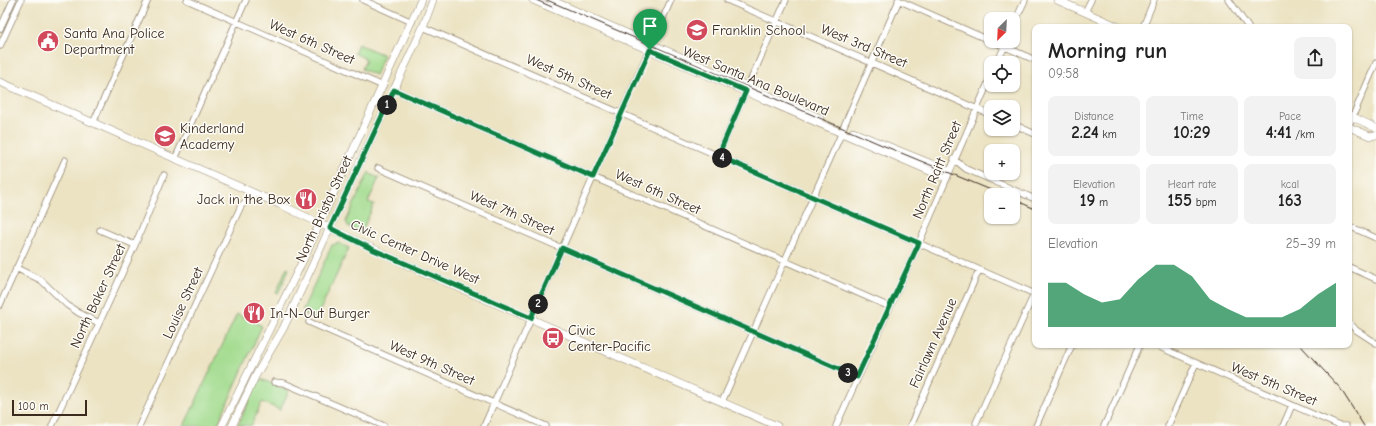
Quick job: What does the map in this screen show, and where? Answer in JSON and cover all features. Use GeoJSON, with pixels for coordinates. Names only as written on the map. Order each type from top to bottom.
{"type":"FeatureCollection","features":[{"type":"Feature","properties":{"kind":"main road","name":"North Bristol Street"},"geometry":{"type":"LineString","coordinates":[[222,426],[320,222],[421,0]]}},
{"type":"Feature","properties":{"kind":"main road","name":"North Bristol Street"},"geometry":{"type":"LineString","coordinates":[[232,426],[256,375],[283,329],[423,27],[433,0]]}},
{"type":"Feature","properties":{"kind":"main road","name":"West Santa Ana Boulevard"},"geometry":{"type":"LineString","coordinates":[[533,0],[652,47]]}},
{"type":"Feature","properties":{"kind":"main road"},"geometry":{"type":"LineString","coordinates":[[1057,0],[1112,24]]}},
{"type":"Feature","properties":{"kind":"main road","name":"West Santa Ana Boulevard"},"geometry":{"type":"LineString","coordinates":[[555,1],[652,47],[747,89],[948,174]]}},
{"type":"Feature","properties":{"kind":"main road","name":"Civic Center Drive West"},"geometry":{"type":"LineString","coordinates":[[0,82],[320,222],[382,253],[777,426]]}},
{"type":"Feature","properties":{"kind":"main road"},"geometry":{"type":"LineString","coordinates":[[1352,116],[1376,128]]}},
{"type":"Feature","properties":{"kind":"main road"},"geometry":{"type":"LineString","coordinates":[[1352,127],[1370,136],[1376,135]]}},
{"type":"Feature","properties":{"kind":"street"},"geometry":{"type":"LineString","coordinates":[[0,29],[13,0]]}},
{"type":"Feature","properties":{"kind":"street"},"geometry":{"type":"LineString","coordinates":[[0,46],[21,0]]}},
{"type":"Feature","properties":{"kind":"street"},"geometry":{"type":"LineString","coordinates":[[94,123],[148,0]]}},
{"type":"Feature","properties":{"kind":"street","name":"West 6th Street"},"geometry":{"type":"LineString","coordinates":[[187,0],[383,86]]}},
{"type":"Feature","properties":{"kind":"street"},"geometry":{"type":"LineString","coordinates":[[175,159],[246,0]]}},
{"type":"Feature","properties":{"kind":"street"},"geometry":{"type":"LineString","coordinates":[[363,0],[412,22]]}},
{"type":"Feature","properties":{"kind":"street"},"geometry":{"type":"LineString","coordinates":[[484,426],[672,0]]}},
{"type":"Feature","properties":{"kind":"street","name":"West 3rd Street"},"geometry":{"type":"LineString","coordinates":[[727,0],[984,112]]}},
{"type":"Feature","properties":{"kind":"street"},"geometry":{"type":"LineString","coordinates":[[718,156],[786,0]]}},
{"type":"Feature","properties":{"kind":"street"},"geometry":{"type":"LineString","coordinates":[[722,402],[899,0],[984,38]]}},
{"type":"Feature","properties":{"kind":"street"},"geometry":{"type":"LineString","coordinates":[[1019,12],[1024,0]]}},
{"type":"Feature","properties":{"kind":"street"},"geometry":{"type":"LineString","coordinates":[[1085,12],[1091,0]]}},
{"type":"Feature","properties":{"kind":"street"},"geometry":{"type":"LineString","coordinates":[[1144,24],[1154,0]]}},
{"type":"Feature","properties":{"kind":"street"},"geometry":{"type":"LineString","coordinates":[[1229,0],[1246,24]]}},
{"type":"Feature","properties":{"kind":"street","name":"West 5th Street"},"geometry":{"type":"LineString","coordinates":[[423,27],[1032,293]]}},
{"type":"Feature","properties":{"kind":"street"},"geometry":{"type":"LineString","coordinates":[[1013,48],[1032,58]]}},
{"type":"Feature","properties":{"kind":"street"},"geometry":{"type":"LineString","coordinates":[[1352,113],[1376,63]]}},
{"type":"Feature","properties":{"kind":"street","name":"West 6th Street"},"geometry":{"type":"LineString","coordinates":[[394,90],[890,307]]}},
{"type":"Feature","properties":{"kind":"street","name":"North Raitt Street"},"geometry":{"type":"LineString","coordinates":[[836,426],[919,243],[984,91]]}},
{"type":"Feature","properties":{"kind":"street"},"geometry":{"type":"LineString","coordinates":[[1020,127],[1032,133]]}},
{"type":"Feature","properties":{"kind":"street"},"geometry":{"type":"LineString","coordinates":[[954,159],[966,169],[1032,198]]}},
{"type":"Feature","properties":{"kind":"street"},"geometry":{"type":"LineString","coordinates":[[0,305],[65,160]]}},
{"type":"Feature","properties":{"kind":"street","name":"West 7th Street"},"geometry":{"type":"LineString","coordinates":[[378,168],[857,377]]}},
{"type":"Feature","properties":{"kind":"street","name":"North Baker Street"},"geometry":{"type":"LineString","coordinates":[[52,426],[135,245],[164,175]]}},
{"type":"Feature","properties":{"kind":"street","name":"Louise Street"},"geometry":{"type":"LineString","coordinates":[[139,426],[242,206],[254,193]]}},
{"type":"Feature","properties":{"kind":"street"},"geometry":{"type":"LineString","coordinates":[[1352,227],[1376,238]]}},
{"type":"Feature","properties":{"kind":"street"},"geometry":{"type":"LineString","coordinates":[[100,230],[135,245]]}},
{"type":"Feature","properties":{"kind":"street"},"geometry":{"type":"LineString","coordinates":[[16,268],[41,280],[67,305],[99,323]]}},
{"type":"Feature","properties":{"kind":"street"},"geometry":{"type":"LineString","coordinates":[[1352,269],[1376,279]]}},
{"type":"Feature","properties":{"kind":"street","name":"Fairlawn Avenue"},"geometry":{"type":"LineString","coordinates":[[910,426],[979,270]]}},
{"type":"Feature","properties":{"kind":"street"},"geometry":{"type":"LineString","coordinates":[[976,423],[1032,301]]}},
{"type":"Feature","properties":{"kind":"street","name":"West 9th Street"},"geometry":{"type":"LineString","coordinates":[[309,322],[546,426]]}},
{"type":"Feature","properties":{"kind":"street"},"geometry":{"type":"LineString","coordinates":[[1352,325],[1356,330],[1376,343]]}},
{"type":"Feature","properties":{"kind":"street"},"geometry":{"type":"LineString","coordinates":[[1036,426],[1071,348]]}},
{"type":"Feature","properties":{"kind":"street"},"geometry":{"type":"LineString","coordinates":[[1104,426],[1139,348]]}},
{"type":"Feature","properties":{"kind":"street","name":"West 5th Street"},"geometry":{"type":"LineString","coordinates":[[1162,348],[1340,426],[1346,426]]}},
{"type":"Feature","properties":{"kind":"street"},"geometry":{"type":"LineString","coordinates":[[1168,426],[1196,363]]}},
{"type":"Feature","properties":{"kind":"street"},"geometry":{"type":"LineString","coordinates":[[274,382],[284,383],[384,426]]}},
{"type":"Feature","properties":{"kind":"street"},"geometry":{"type":"LineString","coordinates":[[1283,426],[1292,405]]}},
{"type":"Feature","properties":{"kind":"green space"},"geometry":{"type":"Polygon","coordinates":[[[358,44],[384,55],[375,75],[362,69],[366,59],[354,53],[358,44]]]}},
{"type":"Feature","properties":{"kind":"green space"},"geometry":{"type":"Polygon","coordinates":[[[369,172],[379,178],[368,202],[374,204],[361,234],[348,226],[346,221],[369,172]]]}},
{"type":"Feature","properties":{"kind":"green space"},"geometry":{"type":"Polygon","coordinates":[[[339,243],[349,248],[316,319],[304,313],[303,309],[332,245],[339,243]]]}},
{"type":"Feature","properties":{"kind":"green space"},"geometry":{"type":"Polygon","coordinates":[[[287,267],[289,269],[278,294],[276,293],[287,267]]]}},
{"type":"Feature","properties":{"kind":"green space"},"geometry":{"type":"Polygon","coordinates":[[[237,314],[262,326],[217,426],[184,426],[237,314]]]}},
{"type":"Feature","properties":{"kind":"green space"},"geometry":{"type":"Polygon","coordinates":[[[261,379],[289,391],[280,410],[262,402],[251,426],[238,425],[257,383],[261,379]]]}},
{"type":"Feature","properties":{"kind":"tram line"},"geometry":{"type":"LineString","coordinates":[[536,0],[552,7]]}},
{"type":"Feature","properties":{"kind":"tram line"},"geometry":{"type":"LineString","coordinates":[[547,0],[882,145],[986,188]]}},
{"type":"Feature","properties":{"kind":"tram line"},"geometry":{"type":"LineString","coordinates":[[1020,202],[1032,208]]}},
{"type":"Feature","properties":{"kind":"tram line"},"geometry":{"type":"LineString","coordinates":[[1303,348],[1340,388],[1364,426]]}},
{"type":"Feature","properties":{"kind":"place","name":"Franklin School"},"geometry":{"type":"Point","coordinates":[697,30]}},
{"type":"Feature","properties":{"kind":"place","name":"Santa Ana Police Department"},"geometry":{"type":"Point","coordinates":[48,41]}},
{"type":"Feature","properties":{"kind":"place","name":"Kinderland Academy"},"geometry":{"type":"Point","coordinates":[165,136]}},
{"type":"Feature","properties":{"kind":"place","name":"Jack in the Box"},"geometry":{"type":"Point","coordinates":[306,199]}},
{"type":"Feature","properties":{"kind":"place","name":"In-N-Out Burger"},"geometry":{"type":"Point","coordinates":[254,313]}},
{"type":"Feature","properties":{"kind":"place","name":"Civic Center-Pacific"},"geometry":{"type":"Point","coordinates":[553,338]}},
{"type":"Feature","properties":{"kind":"route"},"geometry":{"type":"LineString","coordinates":[[650,50],[746,91],[718,156],[812,198],[919,243],[857,377],[562,248],[531,318],[403,263],[330,228],[394,90],[593,177],[650,50]]}}]}
